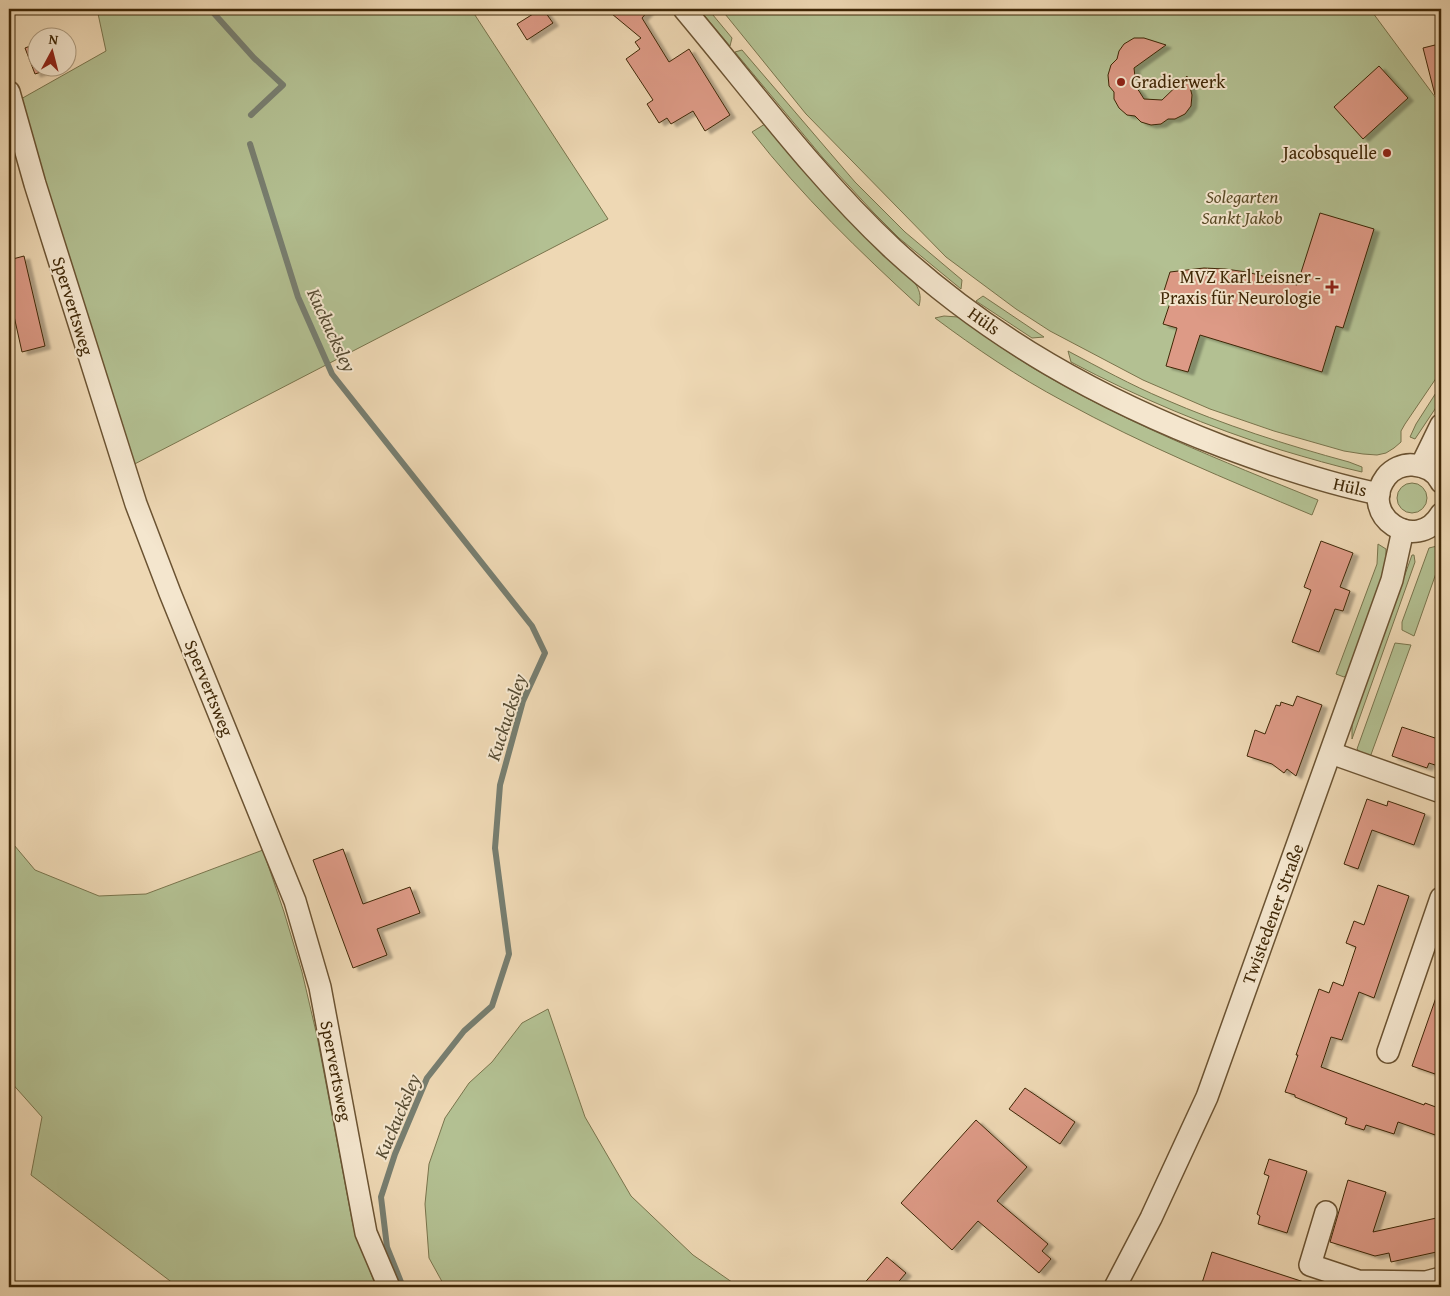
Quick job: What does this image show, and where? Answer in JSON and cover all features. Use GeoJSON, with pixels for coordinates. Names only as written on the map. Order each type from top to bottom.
{"type":"FeatureCollection","features":[{"type":"Feature","properties":{"kind":"street","name":"Hüls"},"geometry":{"type":"LineString","coordinates":[[684,9],[814,167],[893,248],[982,320],[1040,359],[1083,384],[1180,430],[1294,472],[1379,494]]}},
{"type":"Feature","properties":{"kind":"street","name":"Spervertsweg"},"geometry":{"type":"LineString","coordinates":[[9,92],[35,184],[136,504],[170,593],[295,901],[320,987],[366,1233],[389,1287]]}},
{"type":"Feature","properties":{"kind":"street"},"geometry":{"type":"LineString","coordinates":[[1421,466],[1441,425]]}},
{"type":"Feature","properties":{"kind":"street"},"geometry":{"type":"LineString","coordinates":[[1440,518],[1422,530],[1412,532],[1403,530],[1387,520],[1379,503],[1379,494],[1382,483],[1394,470],[1410,464],[1431,470],[1441,482]]}},
{"type":"Feature","properties":{"kind":"street","name":"Twistedener Straße"},"geometry":{"type":"LineString","coordinates":[[1115,1287],[1151,1218],[1207,1097],[1392,580],[1403,530]]}},
{"type":"Feature","properties":{"kind":"street"},"geometry":{"type":"LineString","coordinates":[[1331,753],[1441,792]]}},
{"type":"Feature","properties":{"kind":"street"},"geometry":{"type":"LineString","coordinates":[[1388,1052],[1441,898]]}},
{"type":"Feature","properties":{"kind":"street"},"geometry":{"type":"LineString","coordinates":[[1326,1212],[1310,1265],[1358,1281],[1426,1282],[1441,1278]]}},
{"type":"Feature","properties":{"kind":"green space"},"geometry":{"type":"Polygon","coordinates":[[[97,9],[471,9],[608,219],[125,469],[12,104],[58,78],[78,78],[78,67],[106,51],[97,9]]]}},
{"type":"Feature","properties":{"kind":"green space"},"geometry":{"type":"Polygon","coordinates":[[[699,9],[708,9],[732,38],[730,46],[699,9]]]}},
{"type":"Feature","properties":{"kind":"green space","name":"Solegarten Sankt Jakob"},"geometry":{"type":"Polygon","coordinates":[[[721,9],[1370,9],[1441,105],[1441,371],[1401,431],[1401,442],[1386,453],[1377,455],[1363,454],[1344,451],[1274,431],[1210,409],[1143,380],[1050,331],[1016,309],[946,257],[806,114],[721,9]]]}},
{"type":"Feature","properties":{"kind":"green space"},"geometry":{"type":"Polygon","coordinates":[[[742,50],[855,182],[905,232],[962,280],[961,289],[899,238],[823,158],[735,52],[742,50]]]}},
{"type":"Feature","properties":{"kind":"green space"},"geometry":{"type":"Polygon","coordinates":[[[765,124],[913,280],[919,292],[919,306],[875,265],[790,178],[752,132],[765,124]]]}},
{"type":"Feature","properties":{"kind":"green space"},"geometry":{"type":"Polygon","coordinates":[[[983,296],[1044,337],[1032,338],[976,301],[983,296]]]}},
{"type":"Feature","properties":{"kind":"green space"},"geometry":{"type":"Polygon","coordinates":[[[944,316],[958,317],[1033,368],[1102,406],[1173,440],[1318,500],[1312,515],[1155,447],[1063,401],[997,362],[935,318],[944,316]]]}},
{"type":"Feature","properties":{"kind":"green space"},"geometry":{"type":"Polygon","coordinates":[[[1068,351],[1140,388],[1187,408],[1255,434],[1349,462],[1362,467],[1362,472],[1281,450],[1227,432],[1174,411],[1122,388],[1071,362],[1068,351]]]}},
{"type":"Feature","properties":{"kind":"green space"},"geometry":{"type":"Polygon","coordinates":[[[1441,385],[1441,400],[1415,439],[1410,437],[1416,424],[1441,385]]]}},
{"type":"Feature","properties":{"kind":"green space"},"geometry":{"type":"Polygon","coordinates":[[[1412,483],[1423,487],[1427,498],[1423,509],[1412,513],[1401,509],[1397,498],[1401,487],[1412,483]]]}},
{"type":"Feature","properties":{"kind":"green space"},"geometry":{"type":"Polygon","coordinates":[[[1378,544],[1386,549],[1386,559],[1380,586],[1348,674],[1344,677],[1336,674],[1377,564],[1378,544]]]}},
{"type":"Feature","properties":{"kind":"green space"},"geometry":{"type":"Polygon","coordinates":[[[1441,545],[1441,559],[1414,636],[1402,630],[1402,622],[1429,548],[1441,545]]]}},
{"type":"Feature","properties":{"kind":"green space"},"geometry":{"type":"Polygon","coordinates":[[[1412,555],[1414,555],[1415,562],[1352,739],[1352,722],[1412,555]]]}},
{"type":"Feature","properties":{"kind":"green space"},"geometry":{"type":"Polygon","coordinates":[[[1395,643],[1411,645],[1369,760],[1357,749],[1395,643]]]}},
{"type":"Feature","properties":{"kind":"green space"},"geometry":{"type":"Polygon","coordinates":[[[9,839],[35,870],[99,896],[146,894],[263,850],[302,972],[317,1036],[353,1225],[376,1287],[178,1287],[31,1175],[42,1117],[9,1080],[9,839]]]}},
{"type":"Feature","properties":{"kind":"green space"},"geometry":{"type":"Polygon","coordinates":[[[548,1009],[585,1117],[631,1196],[693,1255],[739,1287],[445,1287],[429,1258],[425,1204],[429,1164],[445,1118],[469,1083],[492,1062],[522,1023],[548,1009]]]}},
{"type":"Feature","properties":{"kind":"building"},"geometry":{"type":"Polygon","coordinates":[[[543,9],[553,23],[527,40],[517,24],[543,9]]]}},
{"type":"Feature","properties":{"kind":"building"},"geometry":{"type":"Polygon","coordinates":[[[606,9],[650,9],[642,18],[669,62],[689,49],[730,115],[705,131],[693,111],[671,124],[667,118],[659,123],[647,104],[653,100],[626,59],[640,49],[635,42],[641,38],[606,9]]]}},
{"type":"Feature","properties":{"kind":"building","name":"Gradierwerk"},"geometry":{"type":"Polygon","coordinates":[[[1134,38],[1144,38],[1166,45],[1134,68],[1135,77],[1133,85],[1144,99],[1162,100],[1187,76],[1192,95],[1191,106],[1185,114],[1175,119],[1168,119],[1161,124],[1151,125],[1141,122],[1135,116],[1127,115],[1119,108],[1114,99],[1114,92],[1109,86],[1108,75],[1111,65],[1117,59],[1119,51],[1124,44],[1134,38]]]}},
{"type":"Feature","properties":{"kind":"building"},"geometry":{"type":"Polygon","coordinates":[[[1439,44],[1441,54],[1441,94],[1435,95],[1423,48],[1439,44]]]}},
{"type":"Feature","properties":{"kind":"building"},"geometry":{"type":"Polygon","coordinates":[[[1379,66],[1408,98],[1363,139],[1334,107],[1379,66]]]}},
{"type":"Feature","properties":{"kind":"building"},"geometry":{"type":"Polygon","coordinates":[[[1320,213],[1374,229],[1343,328],[1336,326],[1322,372],[1200,335],[1188,372],[1166,366],[1177,328],[1163,324],[1172,297],[1163,294],[1170,272],[1204,268],[1225,269],[1247,272],[1297,285],[1320,213]]]}},
{"type":"Feature","properties":{"kind":"building"},"geometry":{"type":"Polygon","coordinates":[[[24,256],[45,346],[22,352],[14,316],[9,317],[9,260],[24,256]]]}},
{"type":"Feature","properties":{"kind":"building"},"geometry":{"type":"Polygon","coordinates":[[[1321,541],[1353,553],[1340,587],[1350,591],[1343,611],[1335,609],[1319,652],[1292,642],[1311,590],[1304,587],[1321,541]]]}},
{"type":"Feature","properties":{"kind":"building"},"geometry":{"type":"Polygon","coordinates":[[[1297,696],[1322,705],[1296,776],[1287,769],[1284,773],[1272,764],[1247,756],[1255,730],[1265,734],[1276,705],[1280,706],[1281,702],[1293,706],[1297,696]]]}},
{"type":"Feature","properties":{"kind":"building"},"geometry":{"type":"Polygon","coordinates":[[[1402,727],[1441,740],[1441,767],[1429,763],[1427,768],[1392,756],[1402,727]]]}},
{"type":"Feature","properties":{"kind":"building"},"geometry":{"type":"Polygon","coordinates":[[[1367,799],[1387,806],[1388,801],[1425,814],[1414,845],[1372,830],[1358,869],[1344,864],[1367,799]]]}},
{"type":"Feature","properties":{"kind":"building"},"geometry":{"type":"Polygon","coordinates":[[[343,849],[363,904],[410,887],[420,913],[377,929],[387,955],[353,968],[313,860],[343,849]]]}},
{"type":"Feature","properties":{"kind":"building"},"geometry":{"type":"Polygon","coordinates":[[[1378,885],[1409,896],[1374,998],[1359,992],[1342,1040],[1331,1037],[1321,1067],[1424,1105],[1425,1103],[1441,1109],[1441,1137],[1398,1122],[1394,1134],[1366,1125],[1364,1130],[1345,1124],[1347,1118],[1285,1092],[1319,989],[1329,993],[1333,982],[1343,986],[1356,947],[1346,943],[1354,921],[1364,925],[1378,885]]]}},
{"type":"Feature","properties":{"kind":"building"},"geometry":{"type":"Polygon","coordinates":[[[1439,989],[1441,990],[1441,1065],[1438,1075],[1412,1066],[1439,989]]]}},
{"type":"Feature","properties":{"kind":"building"},"geometry":{"type":"Polygon","coordinates":[[[1025,1088],[1075,1122],[1060,1144],[1009,1109],[1025,1088]]]}},
{"type":"Feature","properties":{"kind":"building"},"geometry":{"type":"Polygon","coordinates":[[[976,1120],[1027,1167],[997,1201],[1048,1244],[1042,1251],[1051,1259],[1039,1273],[978,1221],[952,1250],[901,1203],[976,1120]]]}},
{"type":"Feature","properties":{"kind":"building"},"geometry":{"type":"Polygon","coordinates":[[[1269,1159],[1307,1171],[1287,1233],[1258,1224],[1260,1216],[1257,1214],[1269,1176],[1264,1174],[1269,1159]]]}},
{"type":"Feature","properties":{"kind":"building"},"geometry":{"type":"Polygon","coordinates":[[[1348,1180],[1386,1192],[1373,1232],[1441,1217],[1441,1251],[1391,1262],[1389,1253],[1375,1256],[1330,1242],[1348,1180]]]}},
{"type":"Feature","properties":{"kind":"building"},"geometry":{"type":"Polygon","coordinates":[[[1212,1252],[1310,1284],[1309,1287],[1214,1287],[1202,1283],[1212,1252]]]}},
{"type":"Feature","properties":{"kind":"building"},"geometry":{"type":"Polygon","coordinates":[[[887,1257],[906,1273],[894,1287],[861,1287],[887,1257]]]}},
{"type":"Feature","properties":{"kind":"waterway","name":"Kuckucksley"},"geometry":{"type":"LineString","coordinates":[[210,9],[254,58],[283,85],[251,115]]}},
{"type":"Feature","properties":{"kind":"waterway","name":"Kuckucksley"},"geometry":{"type":"LineString","coordinates":[[250,144],[298,297],[332,374],[532,626],[545,653],[523,701],[500,785],[495,848],[509,954],[492,1006],[464,1031],[427,1078],[395,1154],[381,1197],[387,1247],[403,1287]]}},
{"type":"Feature","properties":{"kind":"place","name":"Gradierwerk"},"geometry":{"type":"Point","coordinates":[1121,82]}},
{"type":"Feature","properties":{"kind":"place","name":"Jacobsquelle"},"geometry":{"type":"Point","coordinates":[1387,153]}},
{"type":"Feature","properties":{"kind":"place","name":"MVZ Karl Leisner - Praxis für Neurologie"},"geometry":{"type":"Point","coordinates":[1332,287]}}]}
